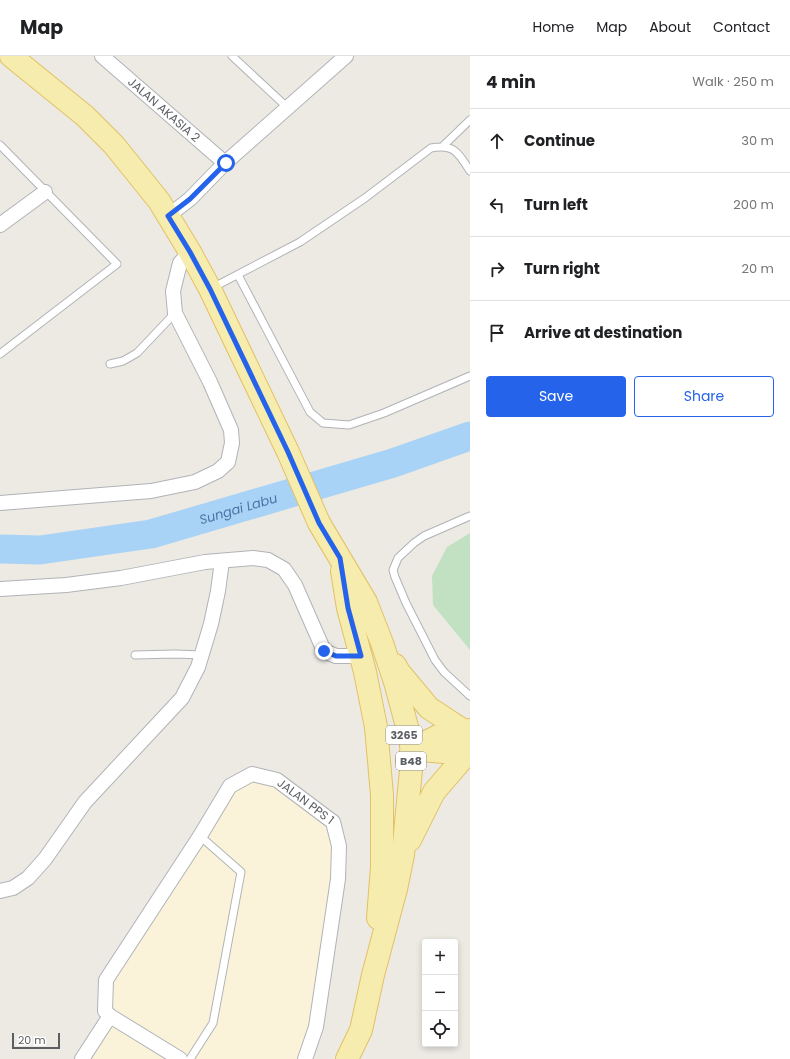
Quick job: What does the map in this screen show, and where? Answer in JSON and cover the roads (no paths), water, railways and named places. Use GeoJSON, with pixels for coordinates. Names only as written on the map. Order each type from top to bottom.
{"type":"FeatureCollection","features":[{"type":"Feature","properties":{"kind":"main road","name":"B48"},"geometry":{"type":"LineString","coordinates":[[11,56],[86,116],[114,145],[159,201],[190,252],[210,289],[288,452],[319,523],[366,602],[382,643],[401,702],[412,749],[403,855],[396,889],[373,974],[361,1030],[347,1059]]}},
{"type":"Feature","properties":{"kind":"main road","name":"B48"},"geometry":{"type":"LineString","coordinates":[[340,558],[348,608],[363,664],[376,727],[382,795],[382,866],[373,974]]}},
{"type":"Feature","properties":{"kind":"main road"},"geometry":{"type":"LineString","coordinates":[[382,643],[399,672],[429,708],[468,740],[434,792],[403,855]]}},
{"type":"Feature","properties":{"kind":"main road","name":"3265"},"geometry":{"type":"LineString","coordinates":[[363,664],[412,749]]}},
{"type":"Feature","properties":{"kind":"main road","name":"3265"},"geometry":{"type":"LineString","coordinates":[[382,866],[396,790],[412,749],[438,736],[468,740]]}},
{"type":"Feature","properties":{"kind":"street","name":"JALAN AKASIA 2"},"geometry":{"type":"LineString","coordinates":[[102,56],[226,163]]}},
{"type":"Feature","properties":{"kind":"street"},"geometry":{"type":"LineString","coordinates":[[168,216],[190,199],[226,163],[344,56]]}},
{"type":"Feature","properties":{"kind":"street"},"geometry":{"type":"LineString","coordinates":[[0,225],[45,192]]}},
{"type":"Feature","properties":{"kind":"street"},"geometry":{"type":"LineString","coordinates":[[0,503],[151,491],[195,482],[218,472],[228,462],[232,443],[231,430],[210,382],[175,313],[172,290],[180,263],[190,252]]}},
{"type":"Feature","properties":{"kind":"street"},"geometry":{"type":"LineString","coordinates":[[0,589],[35,588],[122,578],[205,562],[253,558],[268,560],[284,568],[295,585],[324,651],[363,664]]}},
{"type":"Feature","properties":{"kind":"street"},"geometry":{"type":"LineString","coordinates":[[0,891],[13,888],[28,878],[45,859],[85,802],[182,698],[195,673],[202,655],[211,624],[218,591],[222,561]]}},
{"type":"Feature","properties":{"kind":"street","name":"JALAN PPS 1"},"geometry":{"type":"LineString","coordinates":[[107,1014],[106,980],[200,836],[230,786],[252,774],[277,780],[333,822],[339,846],[338,879],[316,1027],[305,1059]]}},
{"type":"Feature","properties":{"kind":"street"},"geometry":{"type":"LineString","coordinates":[[82,1059],[107,1014],[181,1059]]}},
{"type":"Feature","properties":{"kind":"lane"},"geometry":{"type":"LineString","coordinates":[[232,56],[288,108]]}},
{"type":"Feature","properties":{"kind":"lane"},"geometry":{"type":"LineString","coordinates":[[443,146],[470,120]]}},
{"type":"Feature","properties":{"kind":"lane"},"geometry":{"type":"LineString","coordinates":[[0,145],[117,264],[0,354]]}},
{"type":"Feature","properties":{"kind":"lane"},"geometry":{"type":"LineString","coordinates":[[210,289],[300,242],[365,198],[431,148],[443,146],[453,149],[470,171]]}},
{"type":"Feature","properties":{"kind":"lane"},"geometry":{"type":"LineString","coordinates":[[238,275],[310,412],[323,423],[349,425],[384,414],[470,376]]}},
{"type":"Feature","properties":{"kind":"lane"},"geometry":{"type":"LineString","coordinates":[[110,364],[123,361],[136,353],[175,313]]}},
{"type":"Feature","properties":{"kind":"lane"},"geometry":{"type":"LineString","coordinates":[[470,516],[424,536],[414,543],[398,558],[394,570],[394,577],[435,660],[444,672],[470,696]]}},
{"type":"Feature","properties":{"kind":"lane"},"geometry":{"type":"LineString","coordinates":[[135,655],[202,655]]}},
{"type":"Feature","properties":{"kind":"lane"},"geometry":{"type":"LineString","coordinates":[[181,1059],[213,1023],[241,872],[200,836]]}},
{"type":"Feature","properties":{"kind":"waterway","name":"Sungai Labu"},"geometry":{"type":"LineString","coordinates":[[0,549],[40,550],[151,534],[393,463],[470,436]]}}]}
